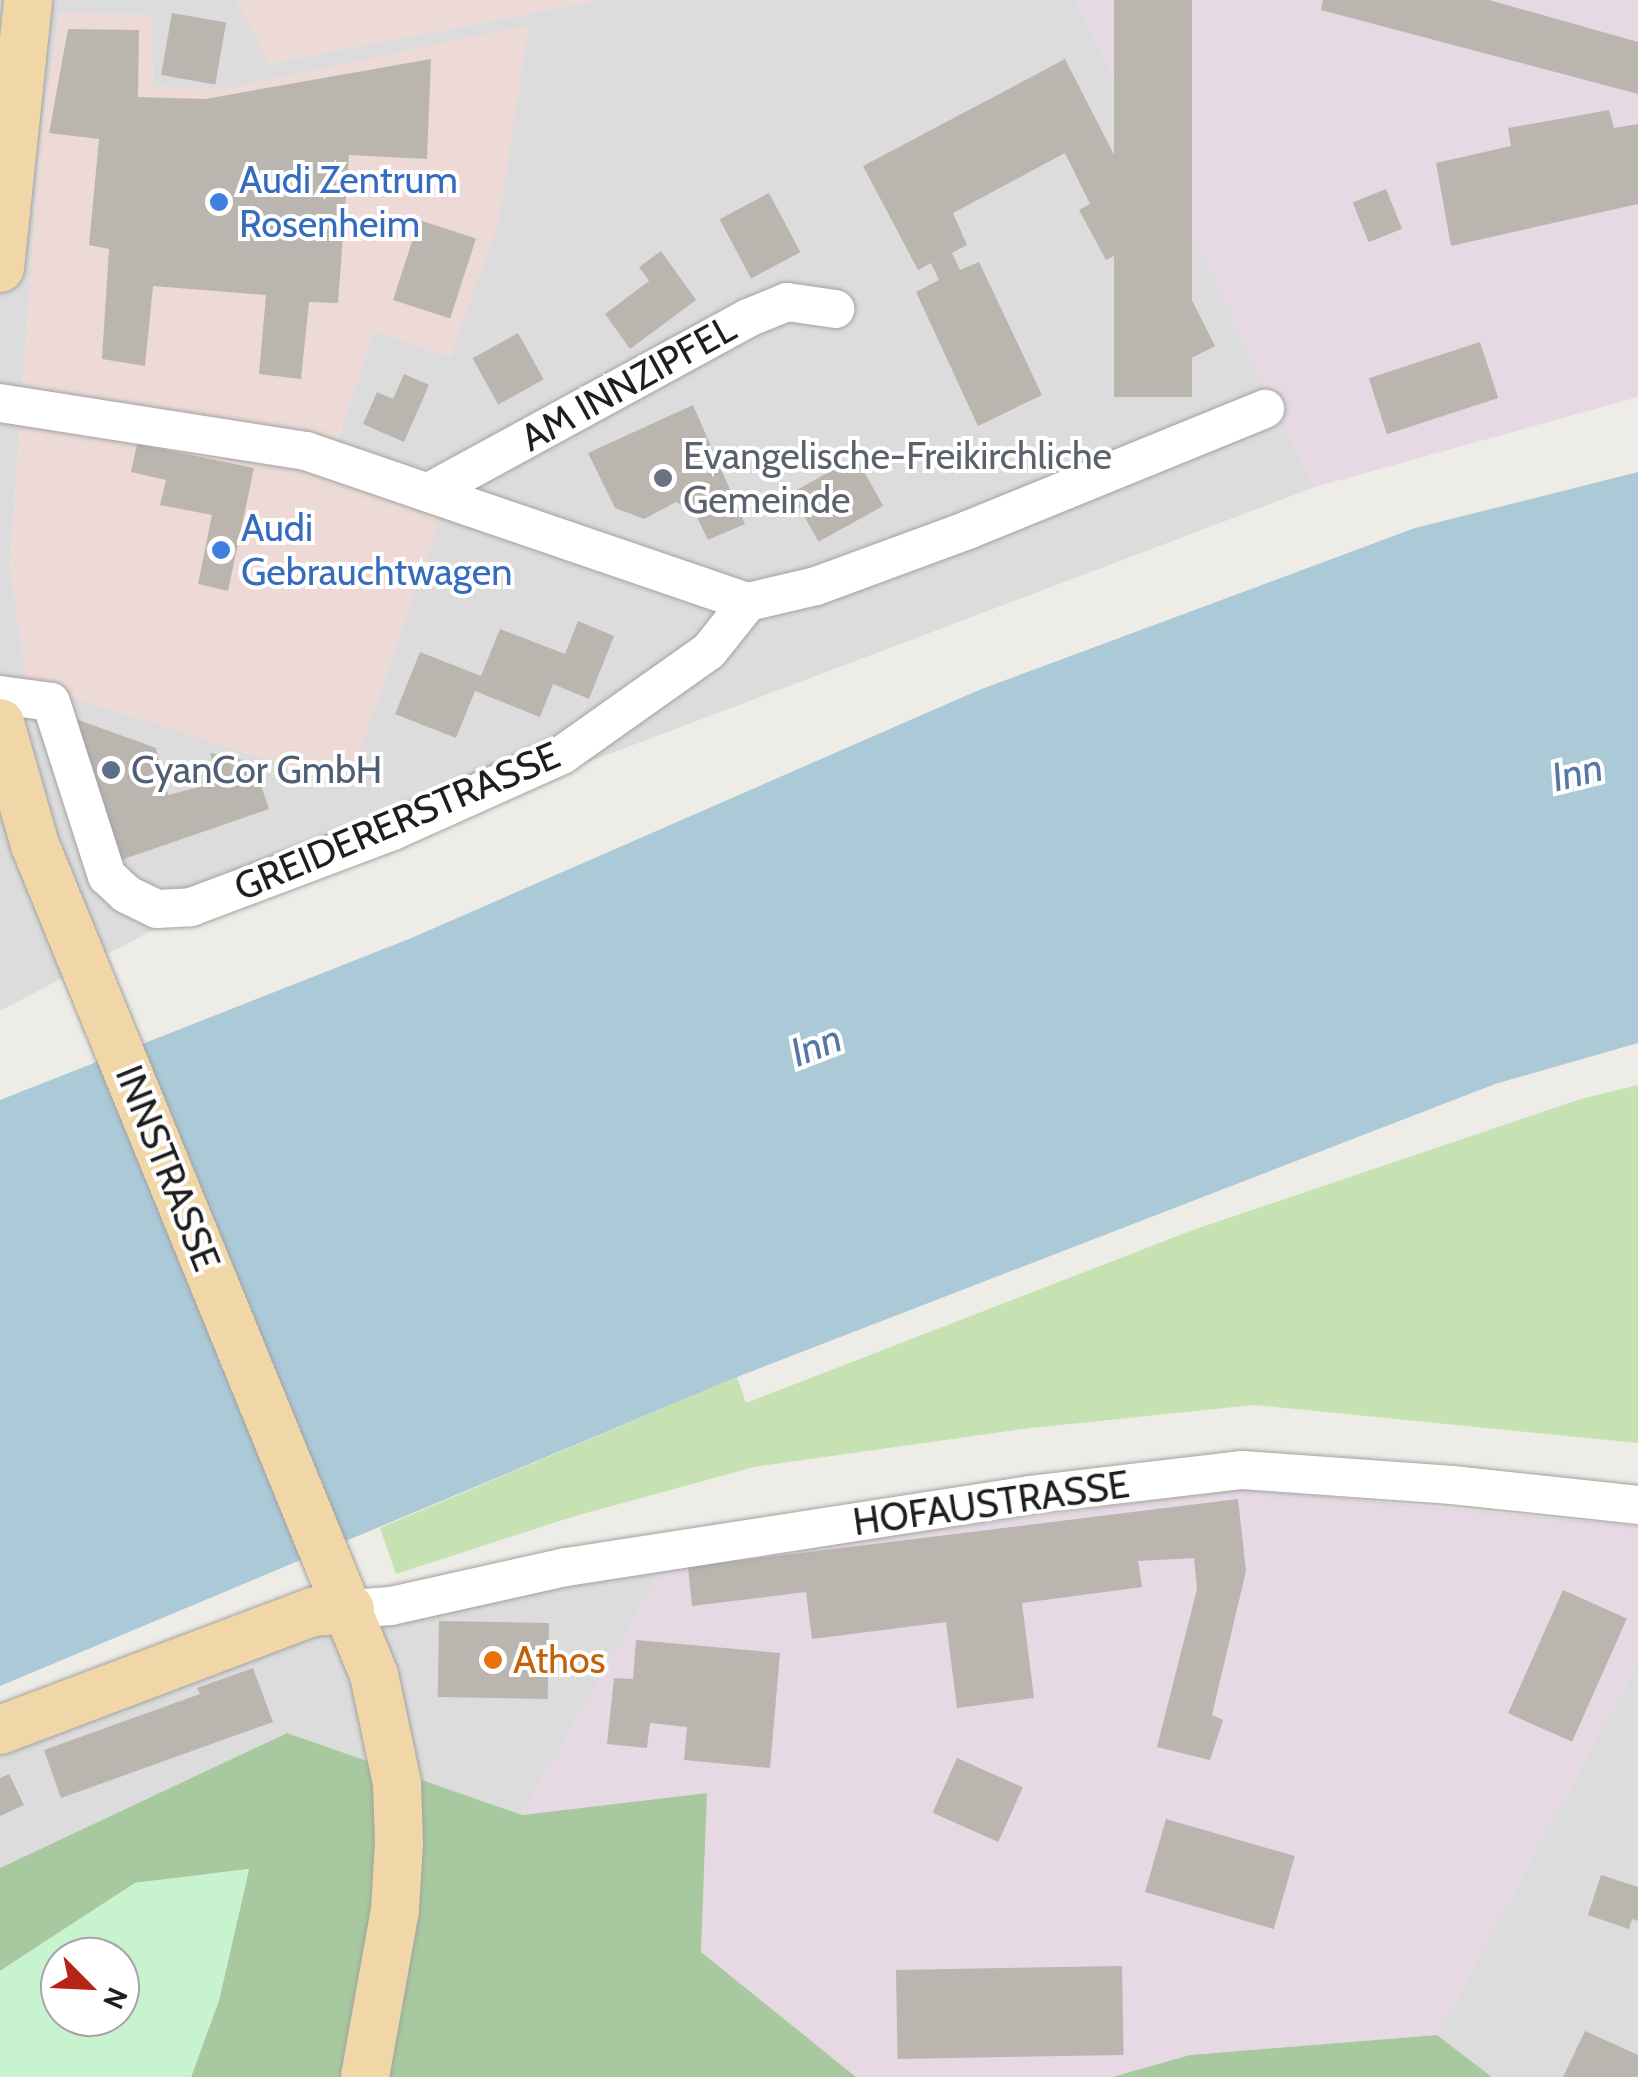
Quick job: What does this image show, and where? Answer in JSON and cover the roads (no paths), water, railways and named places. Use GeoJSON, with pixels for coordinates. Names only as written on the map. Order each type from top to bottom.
{"type":"FeatureCollection","features":[{"type":"Feature","properties":{"kind":"main road"},"geometry":{"type":"LineString","coordinates":[[0,268],[28,0]]}},
{"type":"Feature","properties":{"kind":"main road","name":"INNSTRASSE"},"geometry":{"type":"LineString","coordinates":[[0,723],[10,805],[100,1003],[374,1675],[397,1784],[395,1910],[365,2077]]}},
{"type":"Feature","properties":{"kind":"main road"},"geometry":{"type":"LineString","coordinates":[[0,1730],[313,1612],[350,1609]]}},
{"type":"Feature","properties":{"kind":"street","name":"AM INNZIPFEL"},"geometry":{"type":"LineString","coordinates":[[430,492],[748,318],[788,302],[835,309]]}},
{"type":"Feature","properties":{"kind":"street"},"geometry":{"type":"LineString","coordinates":[[0,403],[306,451],[748,602],[816,586],[968,530],[1264,409]]}},
{"type":"Feature","properties":{"kind":"street","name":"GREIDERERSTRASSE"},"geometry":{"type":"LineString","coordinates":[[0,695],[51,702],[108,876],[126,894],[157,909],[190,907],[393,831],[562,755],[709,651],[748,602]]}},
{"type":"Feature","properties":{"kind":"street","name":"HOFAUSTRASSE"},"geometry":{"type":"LineString","coordinates":[[350,1609],[391,1606],[566,1567],[990,1500],[1243,1470],[1452,1485],[1638,1505]]}},
{"type":"Feature","properties":{"kind":"water","name":"Inn"},"geometry":{"type":"Polygon","coordinates":[[[1638,472],[1638,1043],[1495,1084],[737,1377],[0,1686],[0,1100],[409,939],[979,690],[1415,528],[1638,472]]]}},
{"type":"Feature","properties":{"kind":"place","name":"Audi Zentrum Rosenheim"},"geometry":{"type":"Point","coordinates":[219,202]}},
{"type":"Feature","properties":{"kind":"place","name":"Evangelische-Freikirchliche Gemeinde"},"geometry":{"type":"Point","coordinates":[663,478]}},
{"type":"Feature","properties":{"kind":"place","name":"Audi Gebrauchtwagen"},"geometry":{"type":"Point","coordinates":[221,550]}},
{"type":"Feature","properties":{"kind":"place","name":"CyanCor GmbH"},"geometry":{"type":"Point","coordinates":[111,770]}},
{"type":"Feature","properties":{"kind":"place","name":"Athos"},"geometry":{"type":"Point","coordinates":[493,1660]}}]}
